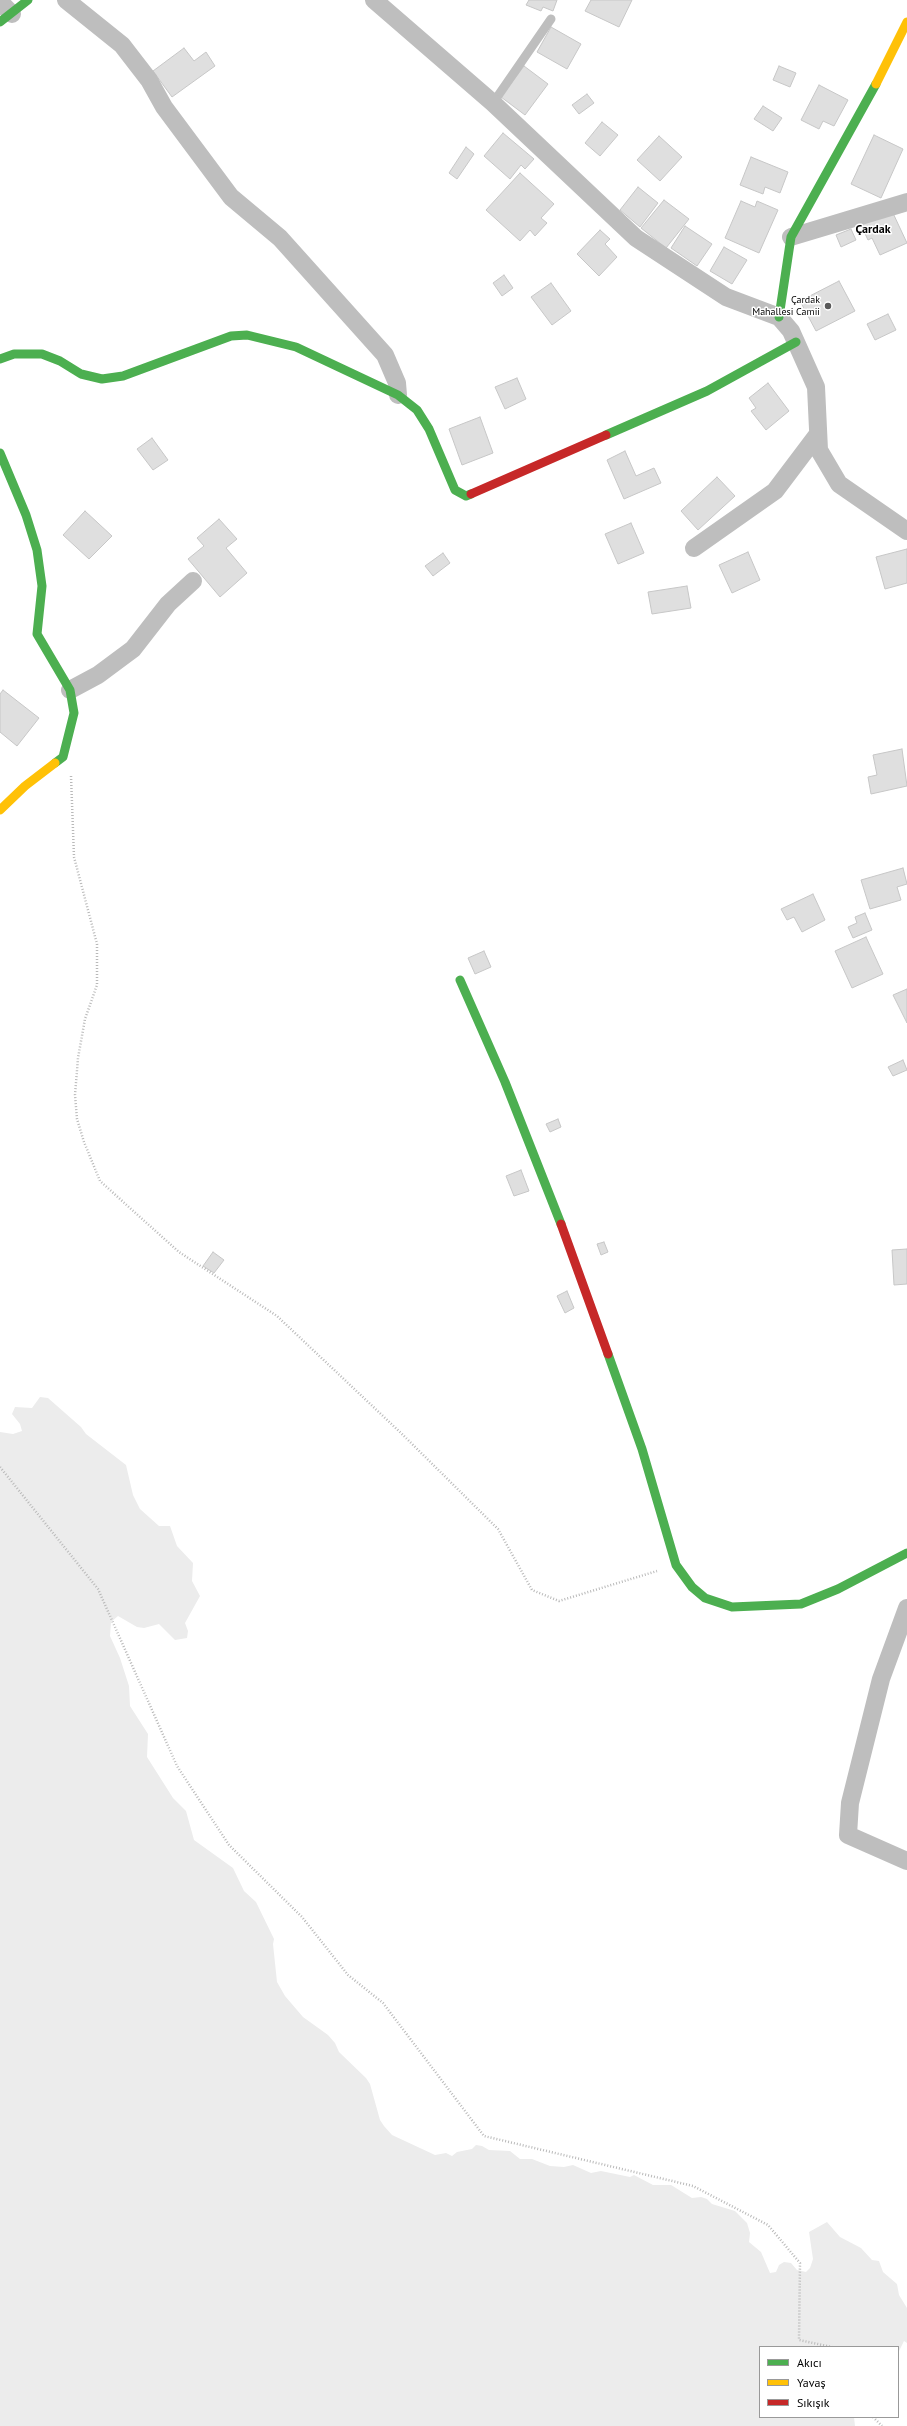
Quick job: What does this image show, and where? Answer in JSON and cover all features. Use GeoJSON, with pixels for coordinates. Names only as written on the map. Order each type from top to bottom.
{"type":"FeatureCollection","features":[{"type":"Feature","properties":{"kind":"street"},"geometry":{"type":"LineString","coordinates":[[4,13],[28,0]]}},
{"type":"Feature","properties":{"kind":"street"},"geometry":{"type":"LineString","coordinates":[[66,0],[122,45],[149,80],[164,106],[231,196],[280,238],[385,355],[397,384],[398,395]]}},
{"type":"Feature","properties":{"kind":"street"},"geometry":{"type":"LineString","coordinates":[[374,0],[493,103],[636,238],[726,297],[779,317],[791,331],[816,387],[819,450],[839,484],[907,531]]}},
{"type":"Feature","properties":{"kind":"street"},"geometry":{"type":"LineString","coordinates":[[779,317],[791,237],[835,161],[907,22]]}},
{"type":"Feature","properties":{"kind":"street"},"geometry":{"type":"LineString","coordinates":[[791,237],[907,202]]}},
{"type":"Feature","properties":{"kind":"street"},"geometry":{"type":"LineString","coordinates":[[0,359],[14,354],[42,354],[60,361],[81,374],[102,379],[123,376],[231,336],[247,335],[296,347],[398,395],[417,410],[429,429],[455,490],[466,496],[707,392],[796,342]]}},
{"type":"Feature","properties":{"kind":"street"},"geometry":{"type":"LineString","coordinates":[[694,548],[775,491],[818,434]]}},
{"type":"Feature","properties":{"kind":"street"},"geometry":{"type":"LineString","coordinates":[[0,452],[26,515],[37,550],[42,586],[37,634],[70,690],[74,713],[63,757],[25,786],[0,810]]}},
{"type":"Feature","properties":{"kind":"street"},"geometry":{"type":"LineString","coordinates":[[70,690],[98,675],[133,649],[168,604],[193,580]]}},
{"type":"Feature","properties":{"kind":"street"},"geometry":{"type":"LineString","coordinates":[[460,980],[505,1082],[552,1199],[642,1449],[676,1565],[692,1587],[705,1598],[732,1607],[801,1604],[838,1589],[907,1553]]}},
{"type":"Feature","properties":{"kind":"street"},"geometry":{"type":"LineString","coordinates":[[907,1608],[881,1679],[850,1803],[848,1835],[907,1861]]}},
{"type":"Feature","properties":{"kind":"lane"},"geometry":{"type":"LineString","coordinates":[[493,103],[551,19]]}},
{"type":"Feature","properties":{"kind":"path"},"geometry":{"type":"LineString","coordinates":[[63,757],[72,777],[74,857],[97,944],[97,985],[85,1019],[78,1058],[75,1095],[77,1119],[90,1161],[100,1181],[179,1252],[277,1316],[402,1434],[498,1530],[532,1590],[560,1601],[676,1565]]}},
{"type":"Feature","properties":{"kind":"path"},"geometry":{"type":"LineString","coordinates":[[0,1467],[98,1589],[177,1766],[229,1845],[302,1917],[348,1975],[383,2003],[484,2136],[693,2186],[768,2225],[800,2263],[799,2340],[827,2346]]}},
{"type":"Feature","properties":{"kind":"path"},"geometry":{"type":"LineString","coordinates":[[875,2418],[882,2426]]}},
{"type":"Feature","properties":{"kind":"shaded area"},"geometry":{"type":"Polygon","coordinates":[[[40,1397],[48,1398],[81,1427],[86,1434],[126,1465],[133,1495],[140,1509],[159,1526],[170,1526],[177,1546],[193,1563],[192,1581],[200,1596],[185,1623],[188,1631],[187,1638],[175,1640],[159,1624],[144,1628],[137,1627],[118,1616],[111,1622],[110,1636],[120,1658],[129,1686],[130,1706],[148,1734],[147,1757],[173,1798],[186,1811],[194,1840],[233,1868],[244,1891],[256,1902],[274,1939],[273,1944],[277,1982],[285,1996],[303,2017],[328,2035],[335,2043],[339,2052],[366,2078],[370,2084],[380,2120],[384,2126],[392,2135],[435,2155],[446,2153],[452,2156],[457,2152],[472,2149],[476,2145],[482,2146],[489,2150],[510,2151],[520,2159],[532,2159],[550,2166],[564,2167],[573,2165],[591,2173],[601,2171],[630,2177],[634,2175],[653,2185],[671,2185],[692,2198],[701,2197],[707,2199],[712,2204],[735,2211],[747,2223],[750,2233],[749,2242],[761,2252],[770,2273],[776,2272],[779,2265],[784,2262],[791,2263],[797,2270],[806,2272],[810,2268],[813,2259],[809,2232],[827,2222],[840,2237],[861,2248],[872,2260],[879,2261],[883,2272],[897,2284],[899,2295],[907,2308],[907,2343],[904,2341],[899,2351],[899,2346],[759,2346],[759,2418],[854,2418],[855,2426],[0,2426],[0,1432],[13,1434],[22,1431],[20,1424],[12,1414],[15,1407],[32,1408],[40,1397]]]}},
{"type":"Feature","properties":{"kind":"building"},"geometry":{"type":"Polygon","coordinates":[[[529,0],[557,0],[553,11],[543,7],[541,11],[526,5],[529,0]]]}},
{"type":"Feature","properties":{"kind":"building"},"geometry":{"type":"Polygon","coordinates":[[[591,0],[632,0],[619,27],[585,11],[591,0]]]}},
{"type":"Feature","properties":{"kind":"building"},"geometry":{"type":"Polygon","coordinates":[[[551,27],[581,44],[567,69],[537,52],[551,27]]]}},
{"type":"Feature","properties":{"kind":"building"},"geometry":{"type":"Polygon","coordinates":[[[184,48],[194,61],[206,52],[215,66],[172,97],[153,71],[184,48]]]}},
{"type":"Feature","properties":{"kind":"building"},"geometry":{"type":"Polygon","coordinates":[[[524,66],[548,84],[525,115],[501,97],[524,66]]]}},
{"type":"Feature","properties":{"kind":"building"},"geometry":{"type":"Polygon","coordinates":[[[779,66],[796,73],[790,87],[773,80],[779,66]]]}},
{"type":"Feature","properties":{"kind":"building"},"geometry":{"type":"Polygon","coordinates":[[[819,85],[848,100],[834,126],[823,121],[819,129],[801,120],[819,85]]]}},
{"type":"Feature","properties":{"kind":"building"},"geometry":{"type":"Polygon","coordinates":[[[587,94],[594,103],[579,114],[572,105],[587,94]]]}},
{"type":"Feature","properties":{"kind":"building"},"geometry":{"type":"Polygon","coordinates":[[[763,106],[782,118],[773,131],[754,119],[763,106]]]}},
{"type":"Feature","properties":{"kind":"building"},"geometry":{"type":"Polygon","coordinates":[[[602,122],[618,135],[600,156],[585,143],[602,122]]]}},
{"type":"Feature","properties":{"kind":"building"},"geometry":{"type":"Polygon","coordinates":[[[503,133],[534,159],[525,169],[521,165],[510,179],[484,156],[503,133]]]}},
{"type":"Feature","properties":{"kind":"building"},"geometry":{"type":"Polygon","coordinates":[[[874,135],[903,149],[881,198],[851,184],[874,135]]]}},
{"type":"Feature","properties":{"kind":"building"},"geometry":{"type":"Polygon","coordinates":[[[659,136],[682,157],[660,181],[637,160],[659,136]]]}},
{"type":"Feature","properties":{"kind":"building"},"geometry":{"type":"Polygon","coordinates":[[[466,147],[474,154],[457,179],[449,173],[466,147]]]}},
{"type":"Feature","properties":{"kind":"building"},"geometry":{"type":"Polygon","coordinates":[[[751,157],[788,172],[780,193],[765,187],[763,194],[740,185],[751,157]]]}},
{"type":"Feature","properties":{"kind":"building"},"geometry":{"type":"Polygon","coordinates":[[[520,173],[554,204],[541,218],[547,223],[535,236],[530,230],[520,241],[486,210],[520,173]]]}},
{"type":"Feature","properties":{"kind":"building"},"geometry":{"type":"Polygon","coordinates":[[[638,187],[658,203],[640,227],[620,210],[638,187]]]}},
{"type":"Feature","properties":{"kind":"building"},"geometry":{"type":"Polygon","coordinates":[[[664,200],[689,219],[666,248],[641,228],[664,200]]]}},
{"type":"Feature","properties":{"kind":"building"},"geometry":{"type":"Polygon","coordinates":[[[741,201],[755,207],[757,201],[778,210],[759,253],[725,238],[741,201]]]}},
{"type":"Feature","properties":{"kind":"building"},"geometry":{"type":"Polygon","coordinates":[[[892,211],[907,243],[880,255],[872,238],[868,240],[861,225],[892,211]]]}},
{"type":"Feature","properties":{"kind":"building"},"geometry":{"type":"Polygon","coordinates":[[[685,226],[712,244],[697,266],[671,248],[685,226]]]}},
{"type":"Feature","properties":{"kind":"building"},"geometry":{"type":"Polygon","coordinates":[[[851,229],[856,240],[841,247],[836,235],[851,229]]]}},
{"type":"Feature","properties":{"kind":"building"},"geometry":{"type":"Polygon","coordinates":[[[600,230],[610,239],[605,244],[617,257],[599,276],[577,254],[600,230]]]}},
{"type":"Feature","properties":{"kind":"building"},"geometry":{"type":"Polygon","coordinates":[[[724,247],[747,260],[732,284],[710,271],[724,247]]]}},
{"type":"Feature","properties":{"kind":"building"},"geometry":{"type":"Polygon","coordinates":[[[504,275],[513,288],[502,296],[493,283],[504,275]]]}},
{"type":"Feature","properties":{"kind":"building","name":"Çardak Mahallesi Camii"},"geometry":{"type":"Polygon","coordinates":[[[839,281],[855,311],[816,331],[800,301],[839,281]]]}},
{"type":"Feature","properties":{"kind":"building"},"geometry":{"type":"Polygon","coordinates":[[[551,283],[571,311],[552,325],[531,297],[551,283]]]}},
{"type":"Feature","properties":{"kind":"building"},"geometry":{"type":"Polygon","coordinates":[[[888,314],[896,330],[875,340],[867,324],[888,314]]]}},
{"type":"Feature","properties":{"kind":"building"},"geometry":{"type":"Polygon","coordinates":[[[517,378],[526,399],[505,409],[495,387],[517,378]]]}},
{"type":"Feature","properties":{"kind":"building"},"geometry":{"type":"Polygon","coordinates":[[[768,383],[789,411],[766,430],[751,411],[756,408],[749,398],[768,383]]]}},
{"type":"Feature","properties":{"kind":"building"},"geometry":{"type":"Polygon","coordinates":[[[480,417],[493,453],[462,465],[449,429],[480,417]]]}},
{"type":"Feature","properties":{"kind":"building"},"geometry":{"type":"Polygon","coordinates":[[[152,438],[168,460],[153,470],[137,449],[152,438]]]}},
{"type":"Feature","properties":{"kind":"building"},"geometry":{"type":"Polygon","coordinates":[[[625,451],[636,476],[654,468],[661,483],[624,499],[607,460],[625,451]]]}},
{"type":"Feature","properties":{"kind":"building"},"geometry":{"type":"Polygon","coordinates":[[[717,477],[735,496],[698,530],[681,511],[717,477]]]}},
{"type":"Feature","properties":{"kind":"building"},"geometry":{"type":"Polygon","coordinates":[[[85,511],[112,536],[89,559],[63,535],[85,511]]]}},
{"type":"Feature","properties":{"kind":"building"},"geometry":{"type":"Polygon","coordinates":[[[219,519],[237,539],[226,548],[247,573],[220,597],[188,559],[204,546],[197,538],[219,519]]]}},
{"type":"Feature","properties":{"kind":"building"},"geometry":{"type":"Polygon","coordinates":[[[631,523],[644,553],[618,564],[605,534],[631,523]]]}},
{"type":"Feature","properties":{"kind":"building"},"geometry":{"type":"Polygon","coordinates":[[[907,549],[907,583],[885,589],[876,557],[907,549]]]}},
{"type":"Feature","properties":{"kind":"building"},"geometry":{"type":"Polygon","coordinates":[[[748,552],[760,580],[732,593],[719,565],[748,552]]]}},
{"type":"Feature","properties":{"kind":"building"},"geometry":{"type":"Polygon","coordinates":[[[443,553],[450,563],[433,576],[425,566],[443,553]]]}},
{"type":"Feature","properties":{"kind":"building"},"geometry":{"type":"Polygon","coordinates":[[[687,586],[691,608],[652,614],[648,592],[687,586]]]}},
{"type":"Feature","properties":{"kind":"building"},"geometry":{"type":"Polygon","coordinates":[[[3,690],[39,718],[17,746],[0,732],[0,694],[3,690]]]}},
{"type":"Feature","properties":{"kind":"building"},"geometry":{"type":"Polygon","coordinates":[[[902,749],[907,786],[871,794],[868,777],[877,775],[873,755],[902,749]]]}},
{"type":"Feature","properties":{"kind":"building"},"geometry":{"type":"Polygon","coordinates":[[[903,868],[907,884],[897,887],[901,900],[870,909],[861,880],[903,868]]]}},
{"type":"Feature","properties":{"kind":"building"},"geometry":{"type":"Polygon","coordinates":[[[813,894],[825,920],[802,932],[794,917],[787,920],[781,909],[813,894]]]}},
{"type":"Feature","properties":{"kind":"building"},"geometry":{"type":"Polygon","coordinates":[[[865,913],[872,930],[853,938],[848,927],[857,923],[855,917],[865,913]]]}},
{"type":"Feature","properties":{"kind":"building"},"geometry":{"type":"Polygon","coordinates":[[[866,937],[883,974],[852,988],[835,951],[866,937]]]}},
{"type":"Feature","properties":{"kind":"building"},"geometry":{"type":"Polygon","coordinates":[[[484,951],[491,967],[475,974],[468,958],[484,951]]]}},
{"type":"Feature","properties":{"kind":"building"},"geometry":{"type":"Polygon","coordinates":[[[907,989],[907,1023],[893,995],[907,989]]]}},
{"type":"Feature","properties":{"kind":"building"},"geometry":{"type":"Polygon","coordinates":[[[903,1060],[907,1070],[893,1076],[888,1067],[903,1060]]]}},
{"type":"Feature","properties":{"kind":"building"},"geometry":{"type":"Polygon","coordinates":[[[558,1119],[561,1127],[550,1132],[546,1124],[558,1119]]]}},
{"type":"Feature","properties":{"kind":"building"},"geometry":{"type":"Polygon","coordinates":[[[521,1170],[529,1191],[514,1196],[506,1176],[521,1170]]]}},
{"type":"Feature","properties":{"kind":"building"},"geometry":{"type":"Polygon","coordinates":[[[604,1242],[608,1252],[601,1255],[597,1244],[604,1242]]]}},
{"type":"Feature","properties":{"kind":"building"},"geometry":{"type":"Polygon","coordinates":[[[907,1249],[907,1284],[894,1285],[892,1250],[907,1249]]]}},
{"type":"Feature","properties":{"kind":"building"},"geometry":{"type":"Polygon","coordinates":[[[213,1252],[224,1260],[214,1273],[203,1266],[213,1252]]]}},
{"type":"Feature","properties":{"kind":"building"},"geometry":{"type":"Polygon","coordinates":[[[567,1291],[574,1308],[565,1313],[557,1296],[567,1291]]]}},
{"type":"Feature","properties":{"kind":"traffic: fast"},"geometry":{"type":"LineString","coordinates":[[0,22],[28,0]]}},
{"type":"Feature","properties":{"kind":"traffic: fast"},"geometry":{"type":"LineString","coordinates":[[779,317],[791,237],[876,84]]}},
{"type":"Feature","properties":{"kind":"traffic: fast"},"geometry":{"type":"LineString","coordinates":[[0,359],[14,354],[42,354],[60,361],[81,374],[102,379],[123,376],[231,336],[247,335],[296,347],[398,395],[417,410],[429,429],[455,490],[466,496],[471,494]]}},
{"type":"Feature","properties":{"kind":"traffic: fast"},"geometry":{"type":"LineString","coordinates":[[606,435],[707,391],[796,342]]}},
{"type":"Feature","properties":{"kind":"traffic: fast"},"geometry":{"type":"LineString","coordinates":[[0,453],[26,515],[37,550],[42,586],[37,634],[70,690],[74,713],[63,757],[55,763]]}},
{"type":"Feature","properties":{"kind":"traffic: fast"},"geometry":{"type":"LineString","coordinates":[[460,980],[505,1082],[561,1224]]}},
{"type":"Feature","properties":{"kind":"traffic: fast"},"geometry":{"type":"LineString","coordinates":[[608,1354],[642,1449],[676,1565],[692,1587],[705,1598],[732,1607],[801,1604],[838,1589],[907,1553]]}},
{"type":"Feature","properties":{"kind":"traffic: slow"},"geometry":{"type":"LineString","coordinates":[[876,84],[907,22]]}},
{"type":"Feature","properties":{"kind":"traffic: slow"},"geometry":{"type":"LineString","coordinates":[[0,810],[25,786],[55,763]]}},
{"type":"Feature","properties":{"kind":"traffic: jam"},"geometry":{"type":"LineString","coordinates":[[471,494],[606,435]]}},
{"type":"Feature","properties":{"kind":"traffic: jam"},"geometry":{"type":"LineString","coordinates":[[561,1224],[608,1354]]}},
{"type":"Feature","properties":{"kind":"place","name":"Çardak Mahallesi Camii"},"geometry":{"type":"Point","coordinates":[828,306]}},
{"type":"Feature","properties":{"kind":"district","name":"Çardak"},"geometry":{"type":"Point","coordinates":[873,230]}}]}
